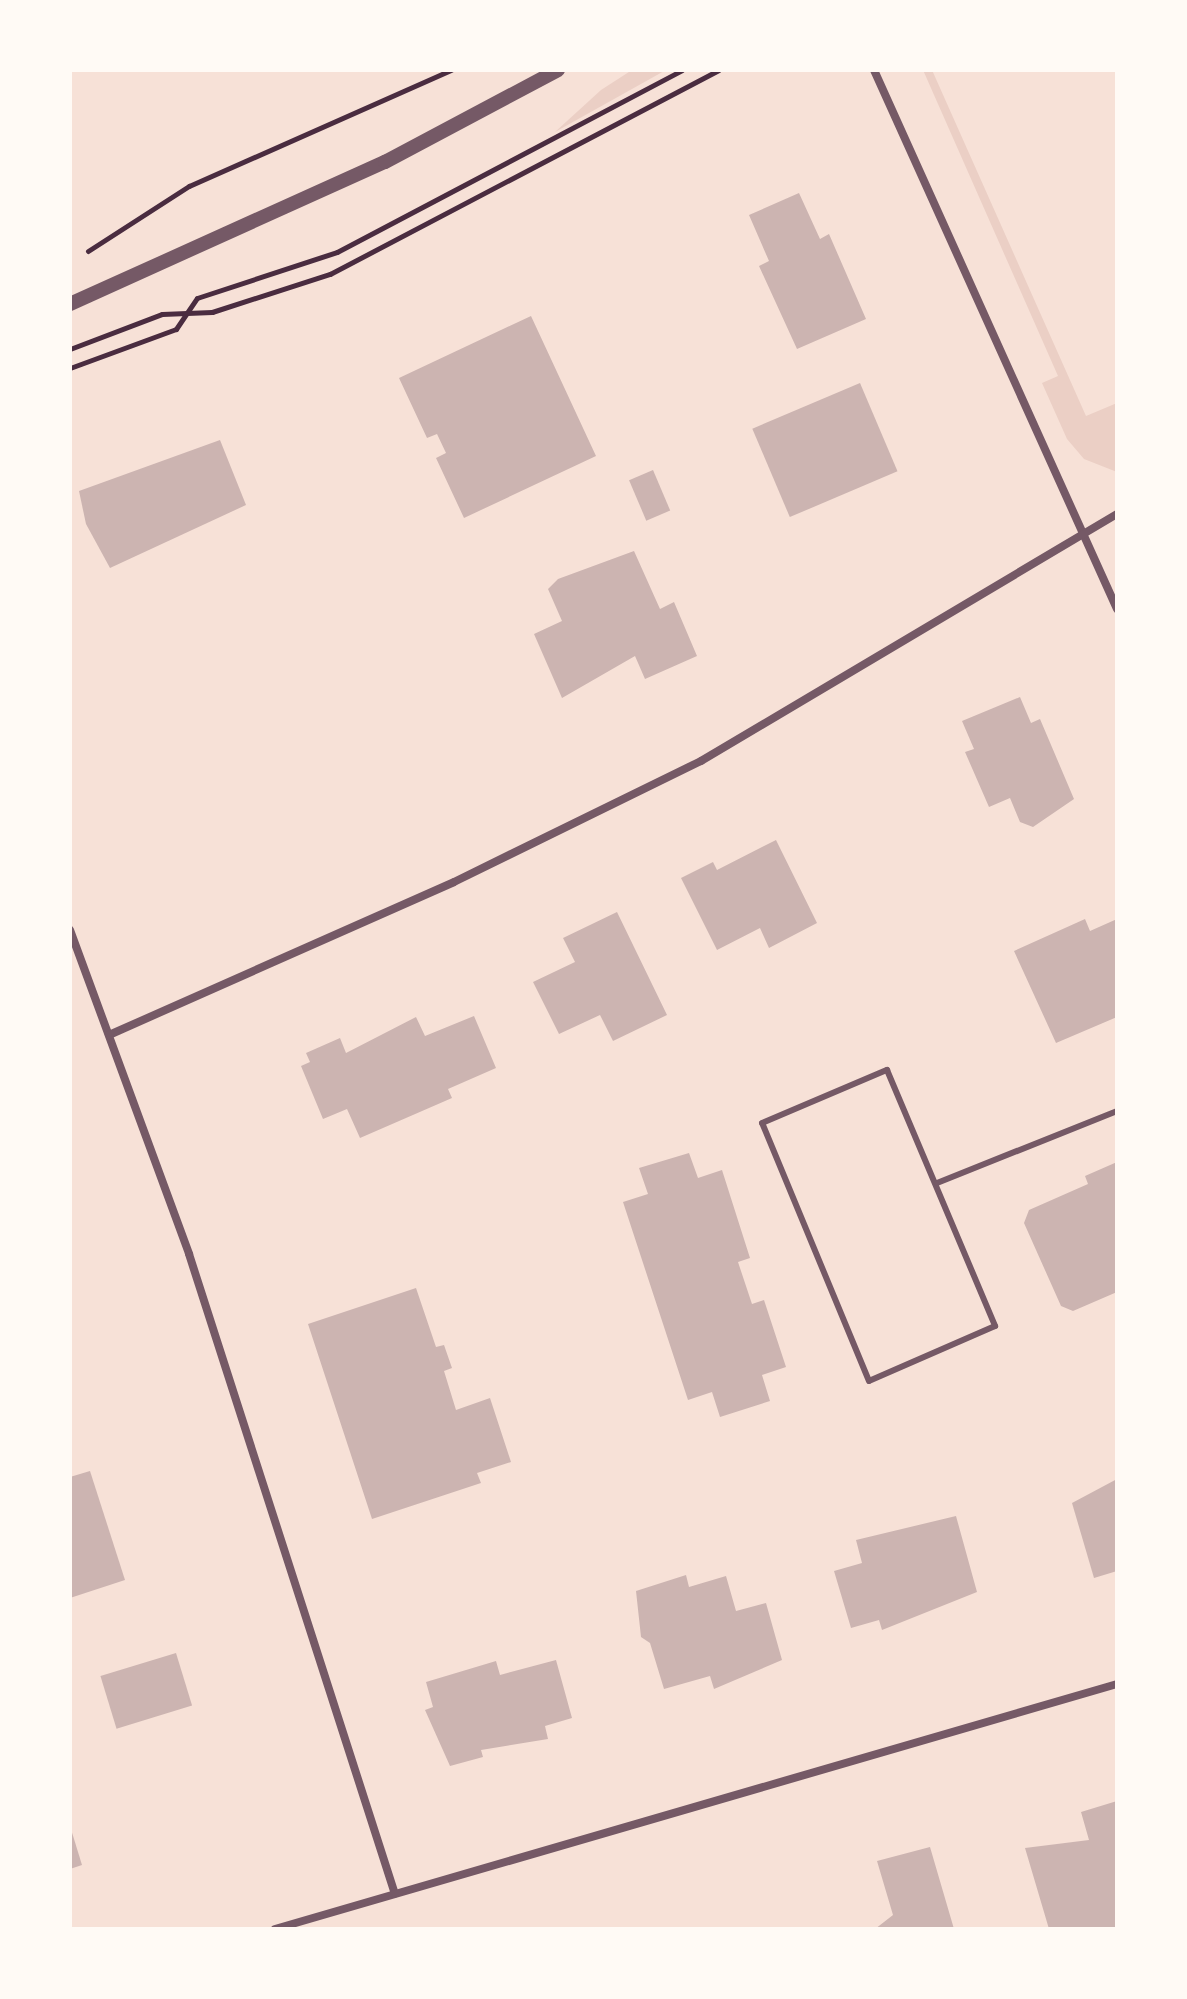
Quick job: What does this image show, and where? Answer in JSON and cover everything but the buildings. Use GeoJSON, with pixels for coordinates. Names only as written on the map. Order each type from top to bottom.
{"type":"FeatureCollection","features":[{"type":"Feature","properties":{"kind":"street"},"geometry":{"type":"LineString","coordinates":[[70,304],[385,162],[558,70]]}},
{"type":"Feature","properties":{"kind":"street"},"geometry":{"type":"LineString","coordinates":[[874,70],[1117,609]]}},
{"type":"Feature","properties":{"kind":"street"},"geometry":{"type":"LineString","coordinates":[[109,1035],[454,882],[701,761],[1081,529],[1117,514]]}},
{"type":"Feature","properties":{"kind":"street"},"geometry":{"type":"LineString","coordinates":[[70,930],[189,1254],[395,1894]]}},
{"type":"Feature","properties":{"kind":"street"},"geometry":{"type":"LineString","coordinates":[[275,1929],[1117,1684]]}},
{"type":"Feature","properties":{"kind":"lane"},"geometry":{"type":"LineString","coordinates":[[887,1070],[937,1183],[995,1326],[869,1381],[762,1123],[887,1070]]}},
{"type":"Feature","properties":{"kind":"lane"},"geometry":{"type":"LineString","coordinates":[[937,1183],[1117,1111]]}},
{"type":"Feature","properties":{"kind":"path"},"geometry":{"type":"LineString","coordinates":[[79,256],[189,186],[451,70]]}},
{"type":"Feature","properties":{"kind":"path"},"geometry":{"type":"LineString","coordinates":[[70,368],[176,329],[197,298],[337,252],[682,70]]}},
{"type":"Feature","properties":{"kind":"path"},"geometry":{"type":"LineString","coordinates":[[70,349],[162,314],[228,308],[350,266],[719,70]]}},
{"type":"Feature","properties":{"kind":"shaded area"},"geometry":{"type":"Polygon","coordinates":[[[632,70],[666,70],[555,132],[601,90],[632,70]]]}},
{"type":"Feature","properties":{"kind":"shaded area"},"geometry":{"type":"Polygon","coordinates":[[[923,70],[932,70],[1086,416],[1117,403],[1117,472],[1084,459],[1067,439],[1042,383],[1058,376],[923,70]]]}}]}
